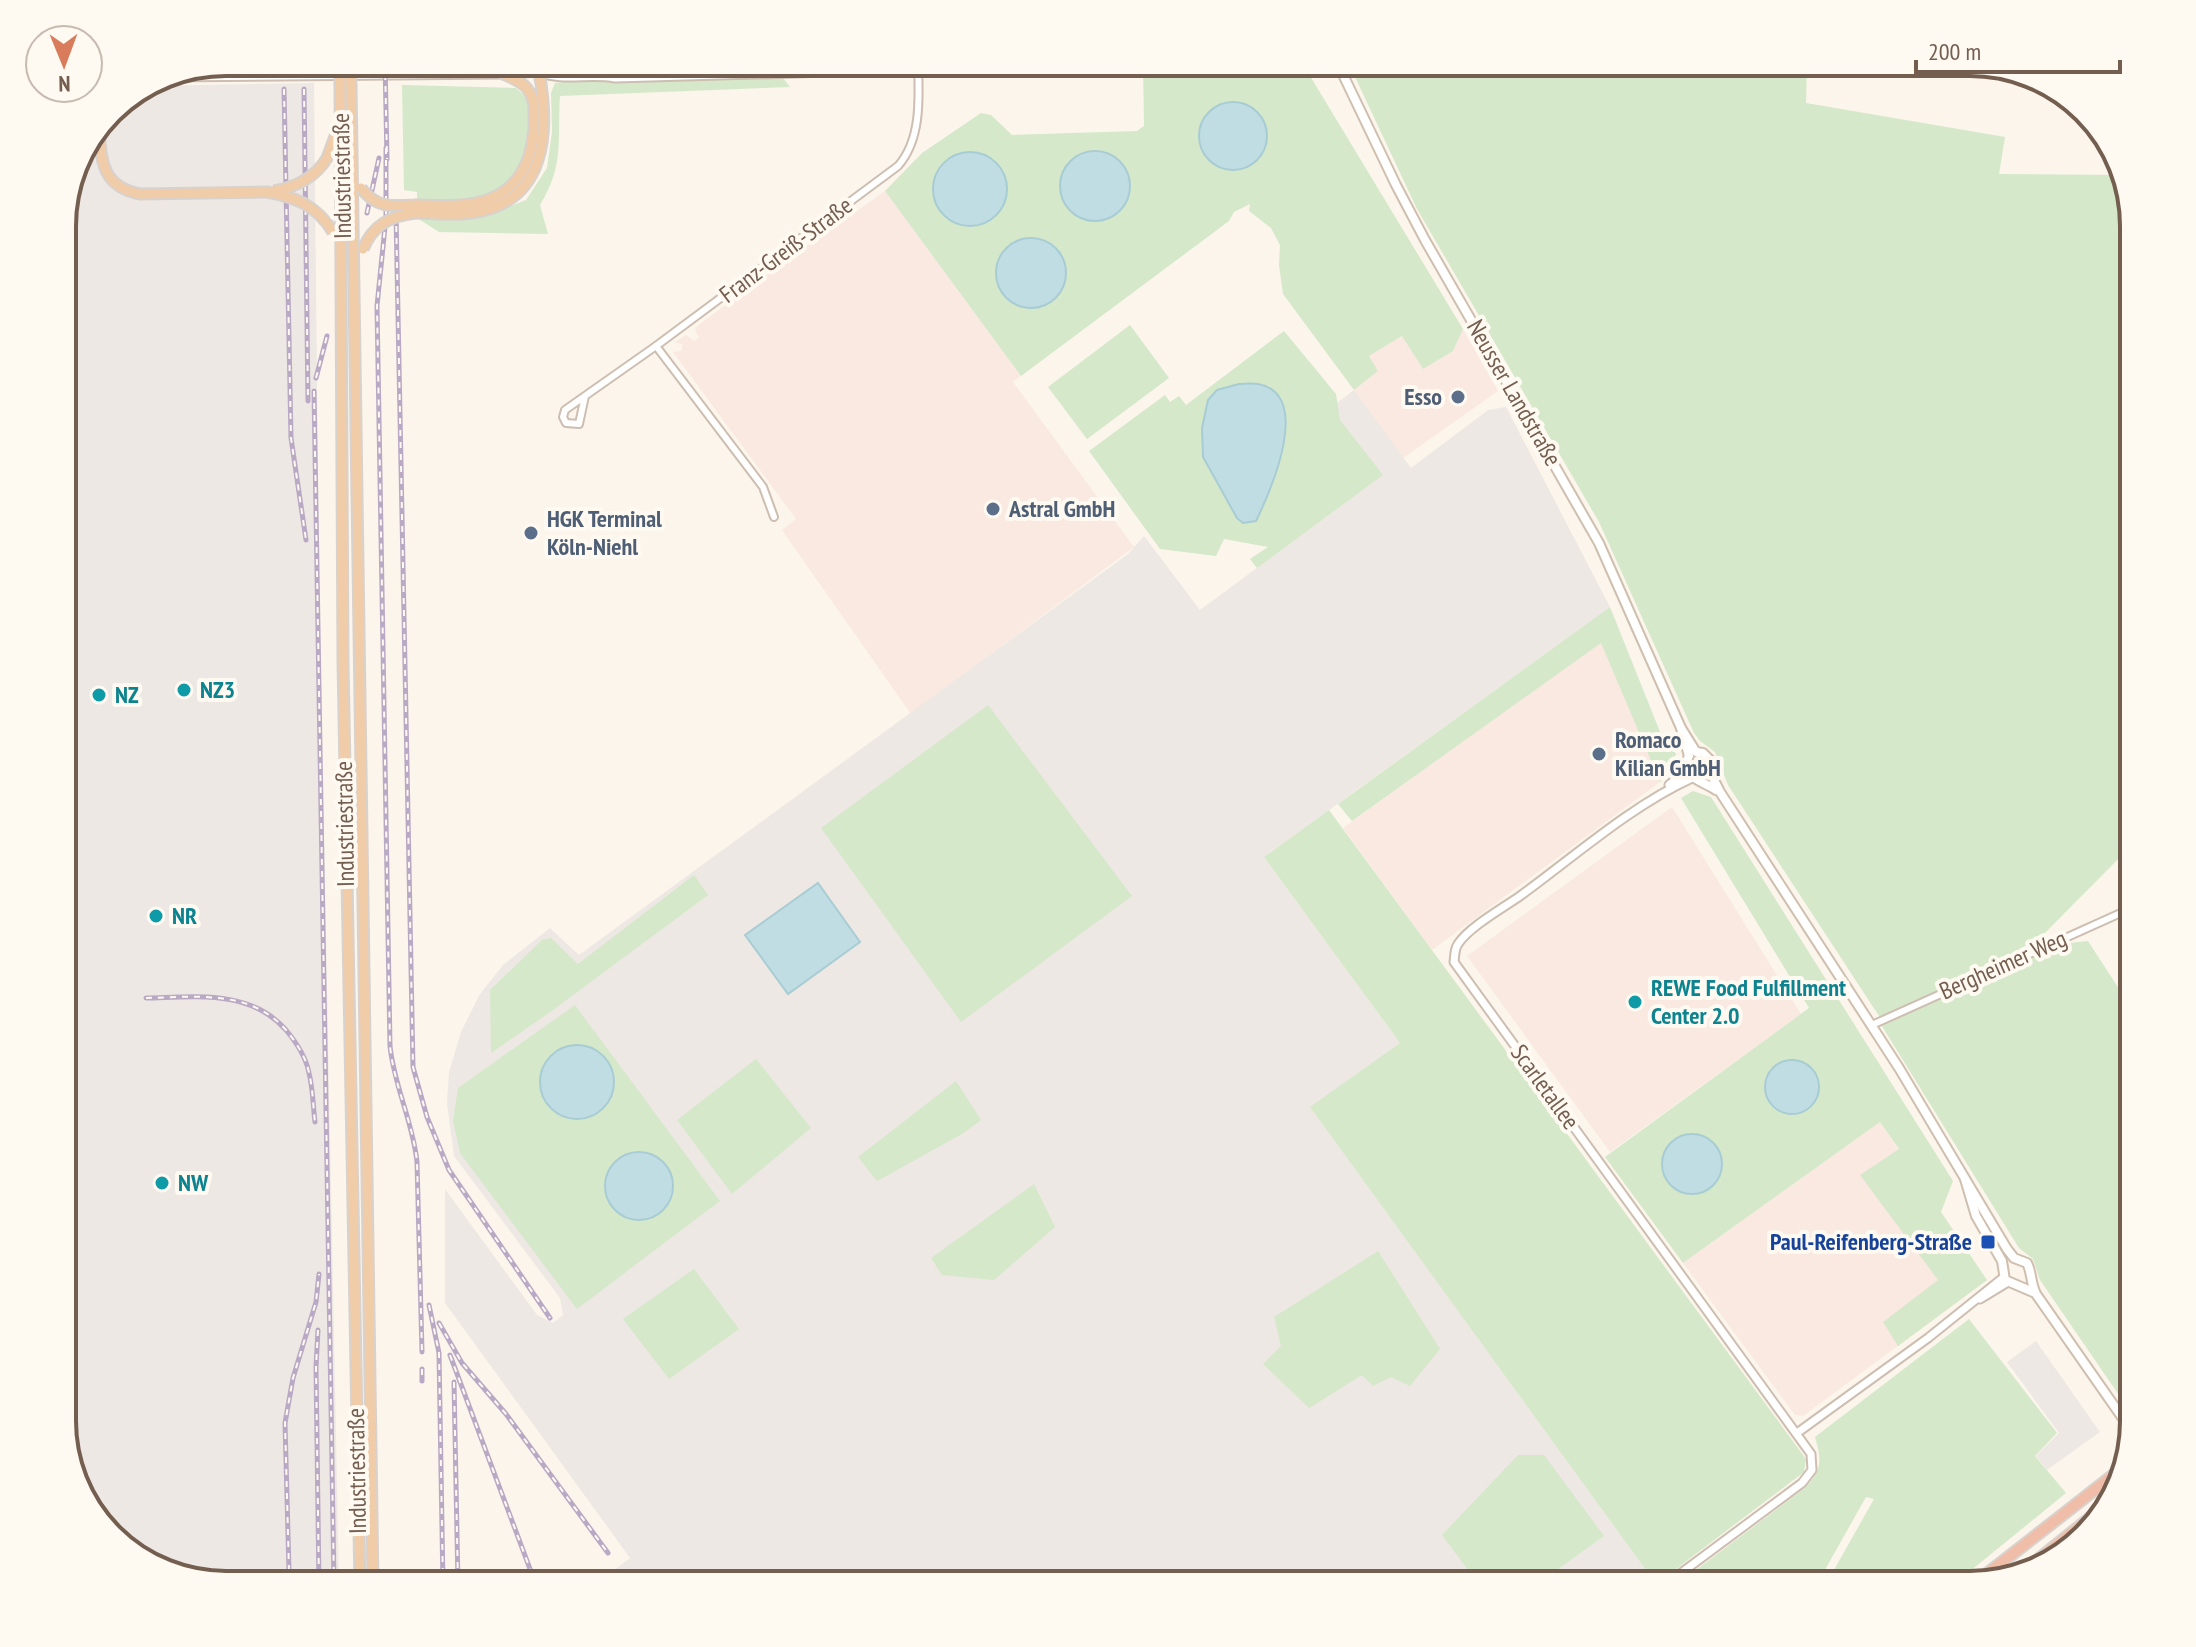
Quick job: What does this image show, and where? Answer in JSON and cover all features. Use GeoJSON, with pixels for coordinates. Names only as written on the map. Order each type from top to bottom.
{"type":"FeatureCollection","features":[{"type":"Feature","properties":{"kind":"highway","name":"Industriestraße"},"geometry":{"type":"LineString","coordinates":[[346,76],[352,123],[373,1571]]}},
{"type":"Feature","properties":{"kind":"highway"},"geometry":{"type":"LineString","coordinates":[[506,76],[527,88],[534,101]]}},
{"type":"Feature","properties":{"kind":"highway"},"geometry":{"type":"LineString","coordinates":[[355,356],[359,265],[369,234],[398,215],[416,209],[470,204],[489,199],[507,189],[523,173],[531,157],[538,76]]}},
{"type":"Feature","properties":{"kind":"highway"},"geometry":{"type":"LineString","coordinates":[[352,123],[361,188],[369,199],[389,206],[471,213],[493,208],[514,196],[531,178],[540,159],[544,98],[540,76]]}},
{"type":"Feature","properties":{"kind":"highway","name":"Industriestraße"},"geometry":{"type":"LineString","coordinates":[[346,86],[341,117],[343,661],[360,1571]]}},
{"type":"Feature","properties":{"kind":"highway"},"geometry":{"type":"LineString","coordinates":[[101,142],[105,169],[113,183],[128,192],[267,192],[307,180],[327,158],[341,117]]}},
{"type":"Feature","properties":{"kind":"highway"},"geometry":{"type":"LineString","coordinates":[[267,192],[302,201],[317,211],[333,232],[343,302]]}},
{"type":"Feature","properties":{"kind":"highway"},"geometry":{"type":"LineString","coordinates":[[1993,1569],[2109,1478]]}},
{"type":"Feature","properties":{"kind":"main road","name":"Neusser Landstraße"},"geometry":{"type":"LineString","coordinates":[[1343,76],[1425,240],[1599,543],[1692,754],[1707,756],[1710,760],[1710,772],[1720,792],[1872,1025],[1989,1220],[2014,1258],[2027,1263],[2030,1271],[2025,1282],[2120,1414]]}},
{"type":"Feature","properties":{"kind":"main road"},"geometry":{"type":"LineString","coordinates":[[1692,754],[1685,763],[1692,776],[1710,772]]}},
{"type":"Feature","properties":{"kind":"main road","name":"Neusser Landstraße"},"geometry":{"type":"LineString","coordinates":[[1692,776],[1720,792]]}},
{"type":"Feature","properties":{"kind":"main road","name":"Neusser Landstraße"},"geometry":{"type":"LineString","coordinates":[[1962,1171],[1970,1203],[2004,1265],[2006,1280]]}},
{"type":"Feature","properties":{"kind":"main road"},"geometry":{"type":"LineString","coordinates":[[2004,1265],[2014,1258]]}},
{"type":"Feature","properties":{"kind":"main road"},"geometry":{"type":"LineString","coordinates":[[2006,1280],[2025,1282]]}},
{"type":"Feature","properties":{"kind":"street","name":"Franz-Greiß-Straße"},"geometry":{"type":"LineString","coordinates":[[585,396],[579,424],[566,423],[563,417],[565,410],[898,166],[912,145],[917,76]]}},
{"type":"Feature","properties":{"kind":"street"},"geometry":{"type":"LineString","coordinates":[[656,346],[763,487],[769,496],[774,517]]}},
{"type":"Feature","properties":{"kind":"street","name":"Scarletallee"},"geometry":{"type":"LineString","coordinates":[[1692,776],[1663,792],[1467,935],[1458,943],[1454,962],[1797,1433]]}},
{"type":"Feature","properties":{"kind":"street","name":"Bergheimer Weg"},"geometry":{"type":"LineString","coordinates":[[1872,1025],[2120,913]]}},
{"type":"Feature","properties":{"kind":"street"},"geometry":{"type":"LineString","coordinates":[[1683,1571],[1807,1477],[1813,1461],[1797,1433],[2006,1280]]}},
{"type":"Feature","properties":{"kind":"shaded area"},"geometry":{"type":"Polygon","coordinates":[[[314,83],[319,590],[339,1571],[206,1570],[159,1556],[134,1540],[101,1505],[87,1479],[77,1441],[76,216],[87,168],[101,142],[142,101],[172,86],[314,83]]]}},
{"type":"Feature","properties":{"kind":"shaded area"},"geometry":{"type":"Polygon","coordinates":[[[885,191],[1021,376],[1013,382],[1134,547],[911,714],[782,530],[796,519],[673,352],[682,351],[682,344],[675,342],[686,335],[694,341],[699,338],[695,330],[697,326],[885,191]]]}},
{"type":"Feature","properties":{"kind":"shaded area"},"geometry":{"type":"Polygon","coordinates":[[[1463,329],[1498,391],[1403,458],[1354,390],[1378,371],[1368,356],[1403,336],[1423,369],[1453,351],[1463,329]]]}},
{"type":"Feature","properties":{"kind":"shaded area"},"geometry":{"type":"Polygon","coordinates":[[[1354,390],[1411,468],[1488,410],[1506,407],[1610,607],[1264,857],[1400,1043],[1311,1108],[1647,1571],[613,1571],[630,1558],[445,1303],[445,1189],[537,1315],[553,1323],[563,1315],[560,1298],[454,1156],[447,1103],[449,1072],[461,1032],[480,994],[503,965],[550,928],[579,955],[1128,554],[1144,536],[1200,610],[1376,480],[1326,411],[1354,390]]]}},
{"type":"Feature","properties":{"kind":"shaded area"},"geometry":{"type":"Polygon","coordinates":[[[1601,642],[1660,782],[1432,950],[1343,828],[1601,642]]]}},
{"type":"Feature","properties":{"kind":"shaded area"},"geometry":{"type":"Polygon","coordinates":[[[1672,807],[1801,1014],[1610,1152],[1467,956],[1672,807]]]}},
{"type":"Feature","properties":{"kind":"shaded area"},"geometry":{"type":"Polygon","coordinates":[[[1880,1122],[1987,1280],[1803,1416],[1795,1415],[1683,1263],[1880,1122]]]}},
{"type":"Feature","properties":{"kind":"shaded area"},"geometry":{"type":"Polygon","coordinates":[[[2036,1341],[2100,1432],[2047,1470],[2036,1456],[2059,1433],[2007,1362],[2036,1341]]]}},
{"type":"Feature","properties":{"kind":"green space"},"geometry":{"type":"Polygon","coordinates":[[[1143,76],[1310,76],[1463,329],[1453,351],[1423,369],[1402,336],[1369,356],[1378,371],[1354,390],[1283,294],[1280,245],[1271,228],[1249,211],[1250,204],[1234,212],[1229,221],[1021,376],[885,191],[922,153],[981,113],[991,115],[1012,135],[1137,131],[1144,126],[1143,76]]]}},
{"type":"Feature","properties":{"kind":"green space"},"geometry":{"type":"Polygon","coordinates":[[[1355,76],[1807,76],[1806,103],[2005,137],[1999,174],[2111,175],[2120,216],[2120,857],[2031,947],[2088,941],[2120,990],[2120,1397],[2040,1280],[2033,1259],[2019,1248],[1880,1023],[1879,1016],[1728,785],[1715,752],[1694,733],[1599,522],[1417,209],[1355,76]]]}},
{"type":"Feature","properties":{"kind":"green space"},"geometry":{"type":"Polygon","coordinates":[[[782,77],[790,87],[560,96],[557,164],[540,205],[548,234],[439,232],[417,218],[479,218],[526,200],[547,168],[552,132],[551,93],[555,83],[596,79],[782,77]]]}},
{"type":"Feature","properties":{"kind":"green space"},"geometry":{"type":"Polygon","coordinates":[[[402,85],[516,88],[528,99],[527,128],[523,156],[511,180],[486,196],[471,199],[417,199],[417,192],[404,190],[402,85]]]}},
{"type":"Feature","properties":{"kind":"green space"},"geometry":{"type":"Polygon","coordinates":[[[1130,325],[1169,378],[1087,439],[1048,387],[1130,325]]]}},
{"type":"Feature","properties":{"kind":"green space"},"geometry":{"type":"Polygon","coordinates":[[[1284,331],[1336,394],[1340,420],[1383,475],[1257,568],[1250,559],[1268,547],[1224,539],[1216,556],[1160,549],[1089,451],[1165,395],[1170,402],[1179,396],[1186,405],[1284,331]],[[1274,392],[1264,506],[1285,423],[1284,408],[1274,392]]]}},
{"type":"Feature","properties":{"kind":"green space"},"geometry":{"type":"Polygon","coordinates":[[[1610,607],[1660,732],[1676,754],[1672,767],[1660,782],[1601,643],[1352,821],[1338,804],[1610,607]]]}},
{"type":"Feature","properties":{"kind":"green space"},"geometry":{"type":"Polygon","coordinates":[[[988,705],[1132,896],[961,1022],[821,828],[988,705]]]}},
{"type":"Feature","properties":{"kind":"green space"},"geometry":{"type":"Polygon","coordinates":[[[1693,791],[1711,797],[1953,1181],[1941,1212],[1987,1280],[1898,1346],[1883,1322],[1938,1280],[1860,1175],[1899,1149],[1880,1122],[1683,1263],[1605,1157],[1809,1008],[1681,798],[1693,791]],[[1793,1060],[1777,1068],[1765,1085],[1767,1097],[1787,1114],[1804,1111],[1816,1099],[1813,1074],[1806,1065],[1793,1060]],[[1691,1134],[1673,1140],[1662,1165],[1668,1182],[1691,1134]]]}},
{"type":"Feature","properties":{"kind":"green space"},"geometry":{"type":"Polygon","coordinates":[[[1329,810],[1806,1459],[1804,1472],[1673,1571],[1647,1571],[1310,1107],[1400,1043],[1264,857],[1329,810]]]}},
{"type":"Feature","properties":{"kind":"green space"},"geometry":{"type":"Polygon","coordinates":[[[694,875],[708,895],[491,1053],[490,990],[542,940],[551,938],[578,964],[694,875]]]}},
{"type":"Feature","properties":{"kind":"green space"},"geometry":{"type":"Polygon","coordinates":[[[575,1005],[720,1201],[577,1309],[460,1153],[453,1121],[458,1088],[575,1005]]]}},
{"type":"Feature","properties":{"kind":"green space"},"geometry":{"type":"Polygon","coordinates":[[[756,1059],[811,1128],[732,1194],[677,1120],[756,1059]]]}},
{"type":"Feature","properties":{"kind":"green space"},"geometry":{"type":"Polygon","coordinates":[[[956,1081],[981,1120],[962,1134],[877,1181],[858,1157],[956,1081]]]}},
{"type":"Feature","properties":{"kind":"green space"},"geometry":{"type":"Polygon","coordinates":[[[1034,1184],[1055,1227],[994,1280],[942,1275],[931,1258],[1034,1184]]]}},
{"type":"Feature","properties":{"kind":"green space"},"geometry":{"type":"Polygon","coordinates":[[[1378,1251],[1440,1349],[1410,1386],[1391,1377],[1373,1386],[1362,1375],[1309,1408],[1263,1364],[1281,1346],[1274,1317],[1378,1251]]]}},
{"type":"Feature","properties":{"kind":"green space"},"geometry":{"type":"Polygon","coordinates":[[[694,1269],[739,1329],[669,1379],[623,1319],[694,1269]]]}},
{"type":"Feature","properties":{"kind":"green space"},"geometry":{"type":"Polygon","coordinates":[[[1969,1319],[2057,1433],[2035,1456],[2066,1493],[1970,1571],[1833,1571],[1874,1499],[1866,1497],[1824,1571],[1695,1571],[1805,1488],[1815,1476],[1819,1453],[1815,1437],[1969,1319]]]}},
{"type":"Feature","properties":{"kind":"green space"},"geometry":{"type":"Polygon","coordinates":[[[1518,1455],[1544,1455],[1604,1536],[1555,1571],[1469,1571],[1442,1535],[1518,1455]]]}},
{"type":"Feature","properties":{"kind":"water"},"geometry":{"type":"Polygon","coordinates":[[[1226,102],[1240,102],[1252,107],[1262,117],[1267,136],[1262,155],[1252,165],[1240,170],[1226,170],[1214,165],[1204,155],[1199,143],[1199,129],[1204,117],[1214,107],[1226,102]]]}},
{"type":"Feature","properties":{"kind":"water"},"geometry":{"type":"Polygon","coordinates":[[[1095,151],[1120,161],[1130,186],[1120,211],[1095,221],[1070,211],[1060,186],[1070,161],[1095,151]]]}},
{"type":"Feature","properties":{"kind":"water"},"geometry":{"type":"Polygon","coordinates":[[[970,152],[984,155],[996,163],[1004,175],[1007,189],[1004,203],[996,215],[984,223],[970,226],[956,223],[944,215],[936,203],[933,189],[936,175],[944,163],[956,155],[970,152]]]}},
{"type":"Feature","properties":{"kind":"water"},"geometry":{"type":"Polygon","coordinates":[[[1031,238],[1050,244],[1060,254],[1066,273],[1060,292],[1050,302],[1031,308],[1012,302],[1002,292],[996,273],[1002,254],[1012,244],[1031,238]]]}},
{"type":"Feature","properties":{"kind":"water"},"geometry":{"type":"Polygon","coordinates":[[[1239,384],[1258,384],[1275,392],[1283,406],[1286,424],[1278,468],[1270,489],[1256,521],[1243,523],[1237,518],[1203,457],[1202,428],[1208,400],[1217,390],[1239,384]]]}},
{"type":"Feature","properties":{"kind":"water"},"geometry":{"type":"Polygon","coordinates":[[[818,883],[860,942],[788,994],[745,935],[818,883]]]}},
{"type":"Feature","properties":{"kind":"water"},"geometry":{"type":"Polygon","coordinates":[[[570,1045],[584,1045],[598,1051],[608,1061],[614,1082],[608,1103],[598,1113],[584,1119],[570,1119],[556,1113],[546,1103],[540,1089],[540,1075],[546,1061],[556,1051],[570,1045]]]}},
{"type":"Feature","properties":{"kind":"water"},"geometry":{"type":"Polygon","coordinates":[[[1792,1060],[1811,1068],[1819,1087],[1811,1106],[1792,1114],[1773,1106],[1765,1087],[1773,1068],[1792,1060]]]}},
{"type":"Feature","properties":{"kind":"water"},"geometry":{"type":"Polygon","coordinates":[[[1692,1134],[1703,1136],[1713,1143],[1720,1153],[1720,1175],[1713,1185],[1703,1192],[1692,1194],[1681,1192],[1671,1185],[1664,1175],[1662,1164],[1664,1153],[1671,1143],[1681,1136],[1692,1134]]]}},
{"type":"Feature","properties":{"kind":"water"},"geometry":{"type":"Polygon","coordinates":[[[639,1152],[663,1162],[673,1186],[663,1210],[639,1220],[615,1210],[605,1186],[615,1162],[639,1152]]]}},
{"type":"Feature","properties":{"kind":"railway"},"geometry":{"type":"LineString","coordinates":[[385,76],[387,159]]}},
{"type":"Feature","properties":{"kind":"railway"},"geometry":{"type":"LineString","coordinates":[[284,89],[291,438],[306,540]]}},
{"type":"Feature","properties":{"kind":"railway"},"geometry":{"type":"LineString","coordinates":[[304,89],[308,401]]}},
{"type":"Feature","properties":{"kind":"railway"},"geometry":{"type":"LineString","coordinates":[[386,148],[386,217],[377,306],[390,1046],[417,1162],[422,1352]]}},
{"type":"Feature","properties":{"kind":"railway"},"geometry":{"type":"LineString","coordinates":[[367,213],[379,158]]}},
{"type":"Feature","properties":{"kind":"railway"},"geometry":{"type":"LineString","coordinates":[[396,214],[413,1067],[427,1117],[449,1170],[550,1318]]}},
{"type":"Feature","properties":{"kind":"railway"},"geometry":{"type":"LineString","coordinates":[[316,378],[327,336]]}},
{"type":"Feature","properties":{"kind":"railway"},"geometry":{"type":"LineString","coordinates":[[314,391],[334,1571]]}},
{"type":"Feature","properties":{"kind":"railway"},"geometry":{"type":"LineString","coordinates":[[146,998],[221,998],[256,1008],[272,1017],[290,1035],[306,1061],[315,1122]]}},
{"type":"Feature","properties":{"kind":"railway"},"geometry":{"type":"LineString","coordinates":[[289,1571],[285,1423],[293,1378],[316,1302],[319,1274]]}},
{"type":"Feature","properties":{"kind":"railway"},"geometry":{"type":"LineString","coordinates":[[429,1305],[439,1353],[443,1571]]}},
{"type":"Feature","properties":{"kind":"railway"},"geometry":{"type":"LineString","coordinates":[[439,1323],[462,1363],[506,1414],[608,1553]]}},
{"type":"Feature","properties":{"kind":"railway"},"geometry":{"type":"LineString","coordinates":[[318,1330],[319,1571]]}},
{"type":"Feature","properties":{"kind":"railway"},"geometry":{"type":"LineString","coordinates":[[450,1355],[531,1571]]}},
{"type":"Feature","properties":{"kind":"railway"},"geometry":{"type":"LineString","coordinates":[[422,1369],[422,1381]]}},
{"type":"Feature","properties":{"kind":"railway"},"geometry":{"type":"LineString","coordinates":[[454,1382],[458,1571]]}},
{"type":"Feature","properties":{"kind":"place","name":"Esso"},"geometry":{"type":"Point","coordinates":[1458,397]}},
{"type":"Feature","properties":{"kind":"place","name":"Astral GmbH"},"geometry":{"type":"Point","coordinates":[993,509]}},
{"type":"Feature","properties":{"kind":"place","name":"HGK Terminal Köln-Niehl"},"geometry":{"type":"Point","coordinates":[531,533]}},
{"type":"Feature","properties":{"kind":"place","name":"NZ3"},"geometry":{"type":"Point","coordinates":[184,690]}},
{"type":"Feature","properties":{"kind":"place","name":"NZ"},"geometry":{"type":"Point","coordinates":[99,695]}},
{"type":"Feature","properties":{"kind":"place","name":"Romaco Kilian GmbH"},"geometry":{"type":"Point","coordinates":[1599,754]}},
{"type":"Feature","properties":{"kind":"place","name":"NR"},"geometry":{"type":"Point","coordinates":[156,916]}},
{"type":"Feature","properties":{"kind":"place","name":"REWE Food Fulfillment Center 2.0"},"geometry":{"type":"Point","coordinates":[1635,1002]}},
{"type":"Feature","properties":{"kind":"place","name":"NW"},"geometry":{"type":"Point","coordinates":[162,1183]}},
{"type":"Feature","properties":{"kind":"place","name":"Paul-Reifenberg-Straße"},"geometry":{"type":"Point","coordinates":[1988,1242]}}]}
